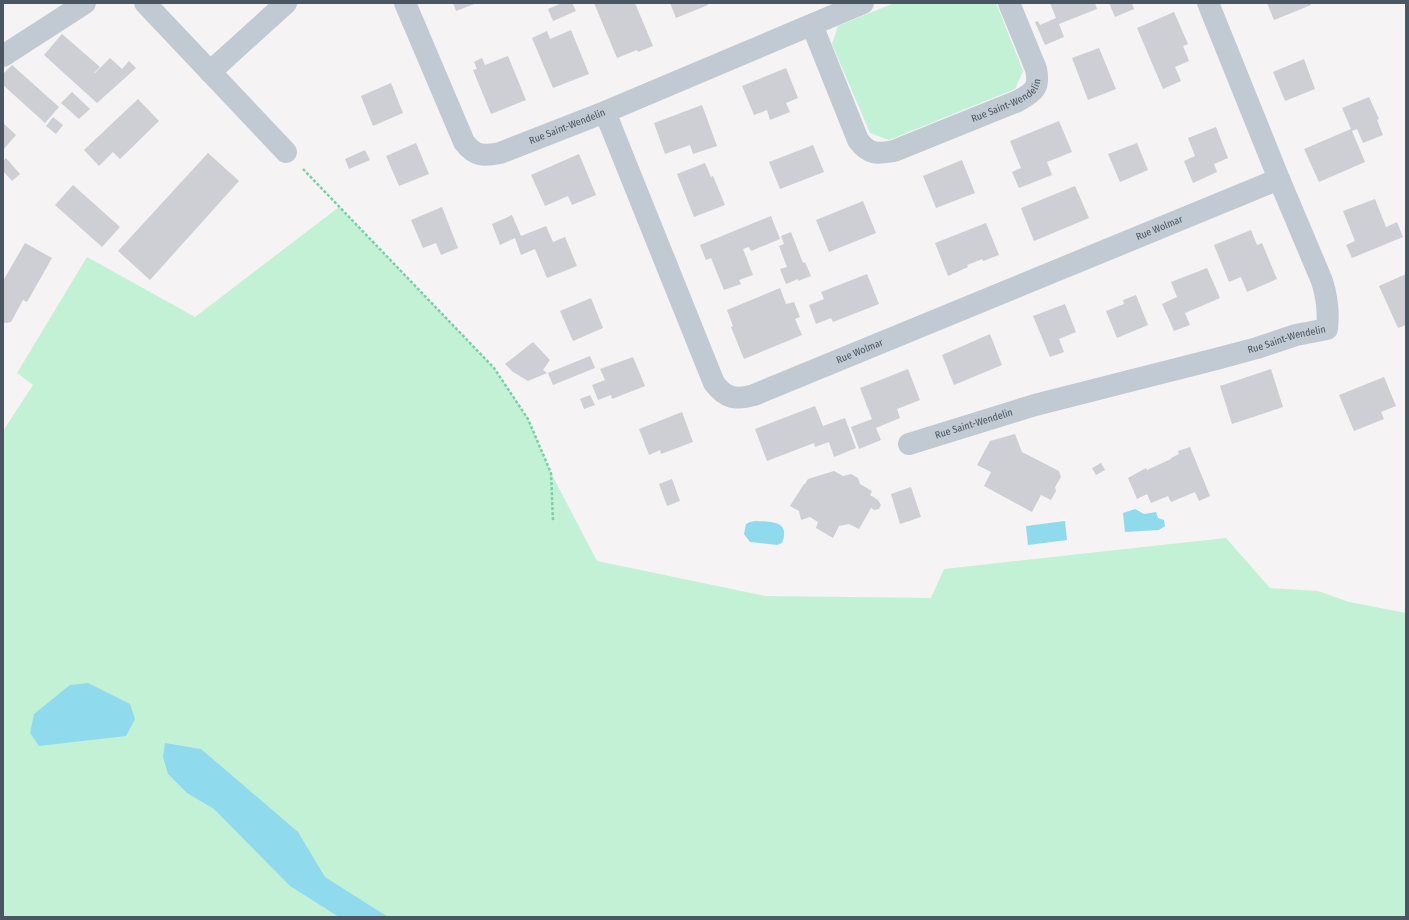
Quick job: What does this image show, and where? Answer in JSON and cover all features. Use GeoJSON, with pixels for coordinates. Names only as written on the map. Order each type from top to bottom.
{"type":"FeatureCollection","features":[{"type":"Feature","properties":{"kind":"street"},"geometry":{"type":"LineString","coordinates":[[3,56],[85,3]]}},
{"type":"Feature","properties":{"kind":"street"},"geometry":{"type":"LineString","coordinates":[[145,3],[286,152]]}},
{"type":"Feature","properties":{"kind":"street"},"geometry":{"type":"LineString","coordinates":[[210,72],[286,3]]}},
{"type":"Feature","properties":{"kind":"street","name":"Rue Saint-Wendelin"},"geometry":{"type":"LineString","coordinates":[[405,3],[464,142],[470,150],[477,154],[488,155],[500,153],[605,112],[863,3]]}},
{"type":"Feature","properties":{"kind":"street","name":"Rue Saint-Wendelin"},"geometry":{"type":"LineString","coordinates":[[812,25],[858,140],[864,148],[872,153],[883,153],[894,151],[1018,101],[1031,94],[1036,88],[1038,78],[1036,69],[1010,3]]}},
{"type":"Feature","properties":{"kind":"street","name":"Rue Saint-Wendelin"},"geometry":{"type":"LineString","coordinates":[[909,444],[1042,403],[1257,348],[1296,334],[1327,329],[1327,298],[1322,281],[1208,3]]}},
{"type":"Feature","properties":{"kind":"street","name":"Rue Wolmar"},"geometry":{"type":"LineString","coordinates":[[605,112],[714,383],[725,395],[735,398],[745,398],[754,395],[1279,179]]}},
{"type":"Feature","properties":{"kind":"path"},"geometry":{"type":"LineString","coordinates":[[286,152],[494,368],[528,419],[550,473],[553,521]]}},
{"type":"Feature","properties":{"kind":"green space"},"geometry":{"type":"Polygon","coordinates":[[[894,3],[996,3],[1023,71],[1015,89],[889,140],[870,133],[832,44],[838,26],[894,3]]]}},
{"type":"Feature","properties":{"kind":"green space"},"geometry":{"type":"Polygon","coordinates":[[[339,207],[494,368],[528,419],[551,473],[597,561],[765,596],[931,598],[944,569],[1226,538],[1270,588],[1318,591],[1349,602],[1406,613],[1406,917],[3,917],[3,431],[33,385],[17,373],[87,257],[195,317],[339,207]]]}},
{"type":"Feature","properties":{"kind":"water"},"geometry":{"type":"Polygon","coordinates":[[[1135,509],[1144,514],[1156,512],[1158,518],[1164,520],[1165,526],[1159,530],[1125,532],[1123,513],[1135,509]]]}},
{"type":"Feature","properties":{"kind":"water"},"geometry":{"type":"Polygon","coordinates":[[[755,521],[773,522],[781,526],[784,530],[782,543],[777,545],[750,542],[744,534],[746,524],[755,521]]]}},
{"type":"Feature","properties":{"kind":"water"},"geometry":{"type":"Polygon","coordinates":[[[1065,521],[1067,540],[1028,545],[1026,526],[1065,521]]]}},
{"type":"Feature","properties":{"kind":"water"},"geometry":{"type":"Polygon","coordinates":[[[88,683],[130,704],[135,719],[126,736],[39,746],[30,733],[34,714],[70,685],[88,683]]]}},
{"type":"Feature","properties":{"kind":"water"},"geometry":{"type":"Polygon","coordinates":[[[165,743],[201,749],[298,832],[325,877],[388,917],[339,917],[290,886],[214,809],[187,793],[168,774],[163,757],[165,743]]]}},
{"type":"Feature","properties":{"kind":"building"},"geometry":{"type":"Polygon","coordinates":[[[453,3],[477,3],[456,11],[453,3]]]}},
{"type":"Feature","properties":{"kind":"building"},"geometry":{"type":"Polygon","coordinates":[[[562,3],[572,3],[576,11],[553,21],[548,9],[562,3]]]}},
{"type":"Feature","properties":{"kind":"building"},"geometry":{"type":"Polygon","coordinates":[[[594,3],[635,3],[653,46],[638,52],[637,50],[617,58],[594,3]]]}},
{"type":"Feature","properties":{"kind":"building"},"geometry":{"type":"Polygon","coordinates":[[[670,3],[707,3],[708,5],[676,18],[670,3]]]}},
{"type":"Feature","properties":{"kind":"building"},"geometry":{"type":"Polygon","coordinates":[[[1050,3],[1095,3],[1097,9],[1059,24],[1064,37],[1045,45],[1035,22],[1038,21],[1040,25],[1056,18],[1050,3]]]}},
{"type":"Feature","properties":{"kind":"building"},"geometry":{"type":"Polygon","coordinates":[[[1109,3],[1132,3],[1134,9],[1115,17],[1109,3]]]}},
{"type":"Feature","properties":{"kind":"building"},"geometry":{"type":"Polygon","coordinates":[[[1267,3],[1310,3],[1311,5],[1274,20],[1267,3]]]}},
{"type":"Feature","properties":{"kind":"building"},"geometry":{"type":"Polygon","coordinates":[[[1174,12],[1188,44],[1183,46],[1189,61],[1175,67],[1181,81],[1163,89],[1137,28],[1174,12]]]}},
{"type":"Feature","properties":{"kind":"building"},"geometry":{"type":"Polygon","coordinates":[[[571,30],[589,74],[553,88],[532,38],[547,31],[550,39],[571,30]]]}},
{"type":"Feature","properties":{"kind":"building"},"geometry":{"type":"Polygon","coordinates":[[[62,34],[100,67],[94,73],[110,58],[122,69],[129,61],[136,68],[97,103],[44,55],[62,34]]]}},
{"type":"Feature","properties":{"kind":"building"},"geometry":{"type":"Polygon","coordinates":[[[1099,48],[1116,89],[1088,100],[1072,58],[1099,48]]]}},
{"type":"Feature","properties":{"kind":"building"},"geometry":{"type":"Polygon","coordinates":[[[508,56],[526,100],[491,114],[473,70],[477,69],[474,62],[482,58],[485,65],[508,56]]]}},
{"type":"Feature","properties":{"kind":"building"},"geometry":{"type":"Polygon","coordinates":[[[1304,59],[1315,89],[1285,101],[1273,72],[1304,59]]]}},
{"type":"Feature","properties":{"kind":"building"},"geometry":{"type":"Polygon","coordinates":[[[12,65],[59,107],[45,123],[3,85],[3,74],[12,65]]]}},
{"type":"Feature","properties":{"kind":"building"},"geometry":{"type":"Polygon","coordinates":[[[786,68],[798,98],[786,103],[790,112],[770,120],[767,110],[754,115],[742,86],[786,68]]]}},
{"type":"Feature","properties":{"kind":"building"},"geometry":{"type":"Polygon","coordinates":[[[391,83],[403,113],[373,126],[361,96],[391,83]]]}},
{"type":"Feature","properties":{"kind":"building"},"geometry":{"type":"Polygon","coordinates":[[[72,92],[90,109],[79,119],[61,103],[72,92]]]}},
{"type":"Feature","properties":{"kind":"building"},"geometry":{"type":"Polygon","coordinates":[[[1369,97],[1379,119],[1377,120],[1383,135],[1363,143],[1357,129],[1352,131],[1365,162],[1319,182],[1304,149],[1351,129],[1342,108],[1369,97]]]}},
{"type":"Feature","properties":{"kind":"building"},"geometry":{"type":"Polygon","coordinates":[[[138,99],[159,121],[120,159],[113,152],[99,166],[84,150],[138,99]]]}},
{"type":"Feature","properties":{"kind":"building"},"geometry":{"type":"Polygon","coordinates":[[[702,105],[717,146],[693,154],[690,145],[665,154],[654,123],[702,105]]]}},
{"type":"Feature","properties":{"kind":"building"},"geometry":{"type":"Polygon","coordinates":[[[53,117],[63,125],[56,134],[46,126],[53,117]]]}},
{"type":"Feature","properties":{"kind":"building"},"geometry":{"type":"Polygon","coordinates":[[[1059,121],[1072,152],[1047,162],[1052,175],[1019,188],[1012,172],[1021,168],[1010,141],[1059,121]]]}},
{"type":"Feature","properties":{"kind":"building"},"geometry":{"type":"Polygon","coordinates":[[[3,123],[16,135],[3,150],[3,123]]]}},
{"type":"Feature","properties":{"kind":"building"},"geometry":{"type":"Polygon","coordinates":[[[1216,127],[1228,158],[1214,164],[1217,172],[1193,183],[1184,161],[1195,156],[1188,138],[1216,127]]]}},
{"type":"Feature","properties":{"kind":"building"},"geometry":{"type":"Polygon","coordinates":[[[416,143],[429,174],[399,186],[386,156],[416,143]]]}},
{"type":"Feature","properties":{"kind":"building"},"geometry":{"type":"Polygon","coordinates":[[[1137,143],[1148,170],[1120,182],[1108,154],[1137,143]]]}},
{"type":"Feature","properties":{"kind":"building"},"geometry":{"type":"Polygon","coordinates":[[[813,145],[824,172],[780,189],[769,162],[813,145]]]}},
{"type":"Feature","properties":{"kind":"building"},"geometry":{"type":"Polygon","coordinates":[[[365,150],[370,160],[349,169],[345,159],[365,150]]]}},
{"type":"Feature","properties":{"kind":"building"},"geometry":{"type":"Polygon","coordinates":[[[208,153],[239,181],[150,280],[118,251],[208,153]]]}},
{"type":"Feature","properties":{"kind":"building"},"geometry":{"type":"Polygon","coordinates":[[[579,154],[596,195],[572,205],[568,196],[545,206],[531,175],[579,154]]]}},
{"type":"Feature","properties":{"kind":"building"},"geometry":{"type":"Polygon","coordinates":[[[6,158],[20,174],[12,181],[3,171],[3,161],[6,158]]]}},
{"type":"Feature","properties":{"kind":"building"},"geometry":{"type":"Polygon","coordinates":[[[962,160],[975,193],[936,208],[923,176],[962,160]]]}},
{"type":"Feature","properties":{"kind":"building"},"geometry":{"type":"Polygon","coordinates":[[[705,163],[711,177],[713,176],[725,205],[694,217],[677,174],[705,163]]]}},
{"type":"Feature","properties":{"kind":"building"},"geometry":{"type":"Polygon","coordinates":[[[73,185],[120,227],[102,247],[55,205],[73,185]]]}},
{"type":"Feature","properties":{"kind":"building"},"geometry":{"type":"Polygon","coordinates":[[[1075,186],[1089,218],[1034,241],[1021,208],[1075,186]]]}},
{"type":"Feature","properties":{"kind":"building"},"geometry":{"type":"Polygon","coordinates":[[[1375,199],[1386,227],[1397,222],[1403,237],[1352,258],[1346,245],[1355,241],[1343,211],[1375,199]]]}},
{"type":"Feature","properties":{"kind":"building"},"geometry":{"type":"Polygon","coordinates":[[[863,201],[876,233],[829,252],[816,220],[863,201]]]}},
{"type":"Feature","properties":{"kind":"building"},"geometry":{"type":"Polygon","coordinates":[[[442,207],[458,248],[441,255],[436,243],[423,248],[411,220],[442,207]]]}},
{"type":"Feature","properties":{"kind":"building"},"geometry":{"type":"Polygon","coordinates":[[[512,215],[521,236],[546,226],[553,242],[565,237],[577,266],[547,278],[535,249],[521,255],[515,238],[500,245],[492,224],[512,215]]]}},
{"type":"Feature","properties":{"kind":"building"},"geometry":{"type":"Polygon","coordinates":[[[771,216],[780,239],[751,251],[749,247],[743,249],[753,275],[739,280],[741,284],[724,290],[711,258],[706,260],[700,245],[771,216]]]}},
{"type":"Feature","properties":{"kind":"building"},"geometry":{"type":"Polygon","coordinates":[[[986,223],[999,255],[983,261],[982,259],[967,265],[968,267],[948,276],[935,243],[986,223]]]}},
{"type":"Feature","properties":{"kind":"building"},"geometry":{"type":"Polygon","coordinates":[[[1251,230],[1257,245],[1262,243],[1277,279],[1247,292],[1241,277],[1229,282],[1214,245],[1251,230]]]}},
{"type":"Feature","properties":{"kind":"building"},"geometry":{"type":"Polygon","coordinates":[[[791,232],[803,263],[805,262],[811,276],[786,284],[780,269],[787,267],[779,246],[784,244],[781,236],[791,232]]]}},
{"type":"Feature","properties":{"kind":"building"},"geometry":{"type":"Polygon","coordinates":[[[25,243],[52,258],[27,302],[23,300],[11,322],[6,323],[3,322],[3,281],[25,243]]]}},
{"type":"Feature","properties":{"kind":"building"},"geometry":{"type":"Polygon","coordinates":[[[1207,268],[1220,298],[1185,313],[1190,325],[1174,331],[1162,304],[1177,297],[1171,282],[1207,268]]]}},
{"type":"Feature","properties":{"kind":"building"},"geometry":{"type":"Polygon","coordinates":[[[867,274],[879,304],[833,322],[831,318],[816,324],[809,305],[824,299],[821,292],[867,274]]]}},
{"type":"Feature","properties":{"kind":"building"},"geometry":{"type":"Polygon","coordinates":[[[1406,274],[1406,325],[1398,328],[1379,286],[1406,274]]]}},
{"type":"Feature","properties":{"kind":"building"},"geometry":{"type":"Polygon","coordinates":[[[780,288],[786,304],[794,302],[800,317],[795,319],[802,335],[744,359],[731,327],[733,326],[727,310],[780,288]]]}},
{"type":"Feature","properties":{"kind":"building"},"geometry":{"type":"Polygon","coordinates":[[[1136,295],[1148,325],[1117,338],[1106,311],[1124,304],[1123,300],[1136,295]]]}},
{"type":"Feature","properties":{"kind":"building"},"geometry":{"type":"Polygon","coordinates":[[[591,298],[603,328],[573,341],[560,311],[591,298]]]}},
{"type":"Feature","properties":{"kind":"building"},"geometry":{"type":"Polygon","coordinates":[[[1065,304],[1076,332],[1059,339],[1064,352],[1050,357],[1033,316],[1065,304]]]}},
{"type":"Feature","properties":{"kind":"building"},"geometry":{"type":"Polygon","coordinates":[[[990,334],[1002,365],[954,385],[942,355],[990,334]]]}},
{"type":"Feature","properties":{"kind":"building"},"geometry":{"type":"Polygon","coordinates":[[[533,342],[550,360],[543,370],[547,373],[528,381],[513,372],[505,364],[533,342]]]}},
{"type":"Feature","properties":{"kind":"building"},"geometry":{"type":"Polygon","coordinates":[[[590,356],[595,368],[553,385],[548,373],[590,356]]]}},
{"type":"Feature","properties":{"kind":"building"},"geometry":{"type":"Polygon","coordinates":[[[633,357],[645,386],[612,399],[611,395],[598,400],[592,385],[605,380],[600,369],[633,357]]]}},
{"type":"Feature","properties":{"kind":"building"},"geometry":{"type":"Polygon","coordinates":[[[908,369],[920,400],[897,409],[900,418],[876,428],[881,440],[859,449],[851,427],[872,419],[860,388],[908,369]]]}},
{"type":"Feature","properties":{"kind":"building"},"geometry":{"type":"Polygon","coordinates":[[[1271,369],[1283,407],[1232,424],[1220,386],[1271,369]]]}},
{"type":"Feature","properties":{"kind":"building"},"geometry":{"type":"Polygon","coordinates":[[[1384,377],[1396,406],[1381,412],[1384,419],[1354,431],[1339,395],[1384,377]]]}},
{"type":"Feature","properties":{"kind":"building"},"geometry":{"type":"Polygon","coordinates":[[[590,395],[595,405],[584,409],[580,399],[590,395]]]}},
{"type":"Feature","properties":{"kind":"building"},"geometry":{"type":"Polygon","coordinates":[[[815,406],[823,426],[845,418],[856,448],[834,457],[829,442],[815,447],[814,443],[767,461],[755,429],[815,406]]]}},
{"type":"Feature","properties":{"kind":"building"},"geometry":{"type":"Polygon","coordinates":[[[682,412],[693,442],[661,454],[660,450],[649,455],[639,429],[682,412]]]}},
{"type":"Feature","properties":{"kind":"building"},"geometry":{"type":"Polygon","coordinates":[[[1015,434],[1022,452],[1059,471],[1061,477],[1055,487],[1056,491],[1051,500],[1041,495],[1032,512],[984,486],[991,472],[977,465],[990,441],[1015,434]]]}},
{"type":"Feature","properties":{"kind":"building"},"geometry":{"type":"Polygon","coordinates":[[[1190,447],[1210,496],[1199,501],[1195,492],[1171,502],[1168,496],[1151,503],[1147,494],[1137,499],[1128,478],[1146,468],[1147,470],[1171,459],[1179,454],[1178,451],[1190,447]]]}},
{"type":"Feature","properties":{"kind":"building"},"geometry":{"type":"Polygon","coordinates":[[[1101,463],[1105,470],[1096,475],[1092,468],[1101,463]]]}},
{"type":"Feature","properties":{"kind":"building"},"geometry":{"type":"Polygon","coordinates":[[[834,471],[843,476],[851,474],[858,478],[860,484],[872,491],[870,495],[878,500],[881,505],[879,509],[874,510],[871,508],[859,529],[849,524],[839,526],[833,538],[816,528],[818,522],[810,517],[801,520],[799,511],[790,506],[808,479],[834,471]]]}},
{"type":"Feature","properties":{"kind":"building"},"geometry":{"type":"Polygon","coordinates":[[[672,479],[680,501],[667,506],[659,484],[672,479]]]}},
{"type":"Feature","properties":{"kind":"building"},"geometry":{"type":"Polygon","coordinates":[[[911,487],[921,517],[900,524],[891,494],[911,487]]]}}]}
